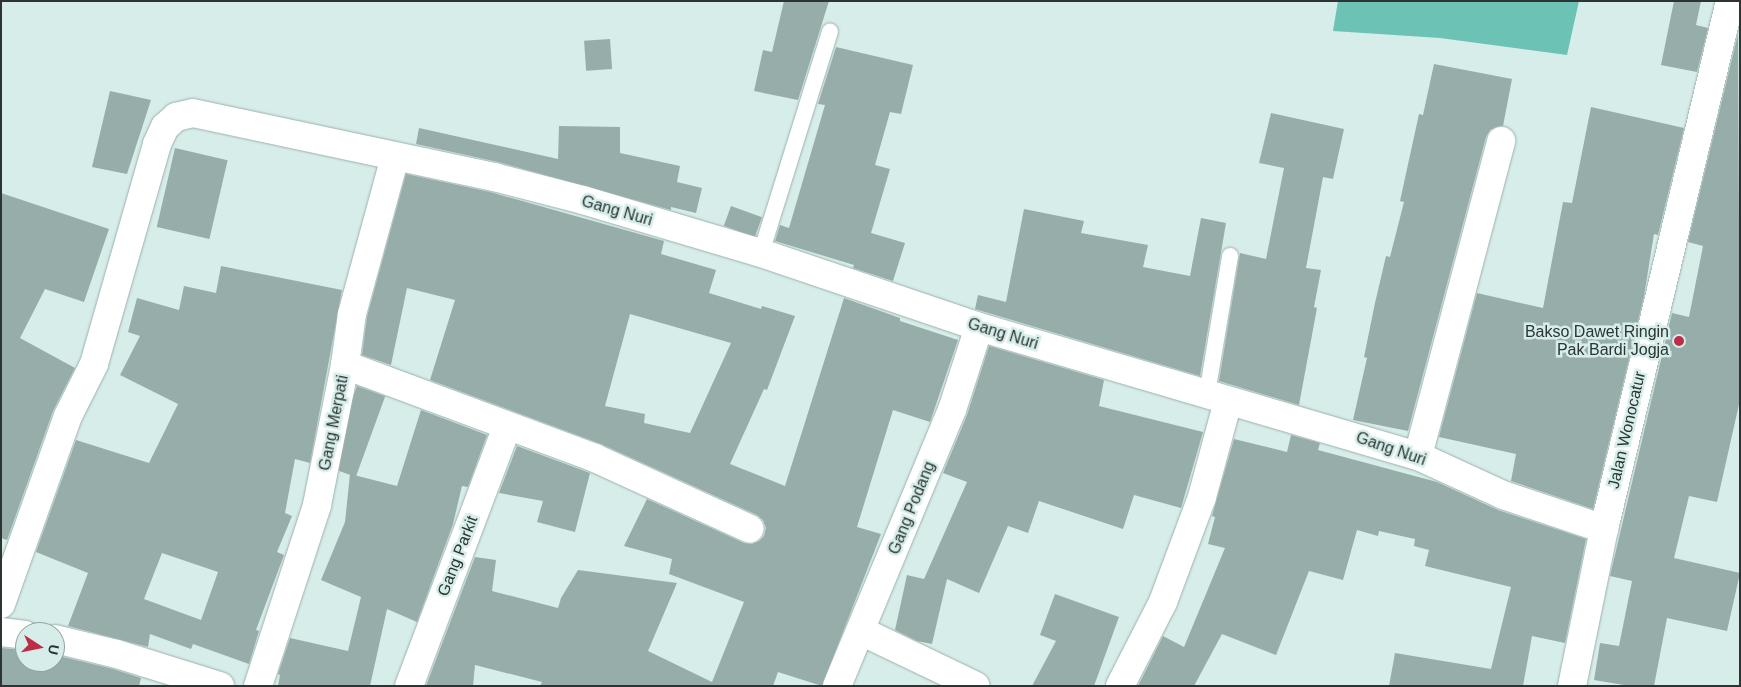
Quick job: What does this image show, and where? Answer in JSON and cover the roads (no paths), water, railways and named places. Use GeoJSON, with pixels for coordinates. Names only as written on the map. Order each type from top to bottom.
{"type":"FeatureCollection","features":[{"type":"Feature","properties":{"kind":"street","name":"Jalan Wonocatur"},"geometry":{"type":"LineString","coordinates":[[1572,686],[1604,529],[1732,14]]}},
{"type":"Feature","properties":{"kind":"street","name":"Gang Nuri"},"geometry":{"type":"LineString","coordinates":[[1,604],[10,546],[68,416],[94,364],[157,144],[165,128],[176,117],[193,113],[494,177],[761,253],[979,327],[1418,456],[1503,495],[1604,529]]}},
{"type":"Feature","properties":{"kind":"street"},"geometry":{"type":"LineString","coordinates":[[1418,456],[1501,141]]}},
{"type":"Feature","properties":{"kind":"street","name":"Gang Merpati"},"geometry":{"type":"LineString","coordinates":[[258,686],[317,505],[345,365],[352,314],[395,157]]}},
{"type":"Feature","properties":{"kind":"street","name":"Gang Podang"},"geometry":{"type":"LineString","coordinates":[[837,686],[862,631],[952,410],[979,327]]}},
{"type":"Feature","properties":{"kind":"street"},"geometry":{"type":"LineString","coordinates":[[345,365],[507,427],[595,458],[750,528]]}},
{"type":"Feature","properties":{"kind":"street"},"geometry":{"type":"LineString","coordinates":[[1120,686],[1163,602],[1202,497],[1218,398]]}},
{"type":"Feature","properties":{"kind":"street","name":"Gang Parkit"},"geometry":{"type":"LineString","coordinates":[[409,686],[507,427]]}},
{"type":"Feature","properties":{"kind":"street"},"geometry":{"type":"LineString","coordinates":[[862,631],[976,686]]}},
{"type":"Feature","properties":{"kind":"street"},"geometry":{"type":"LineString","coordinates":[[1,632],[15,634]]}},
{"type":"Feature","properties":{"kind":"street"},"geometry":{"type":"LineString","coordinates":[[65,641],[117,654],[220,686]]}},
{"type":"Feature","properties":{"kind":"lane"},"geometry":{"type":"LineString","coordinates":[[761,253],[830,31]]}},
{"type":"Feature","properties":{"kind":"lane"},"geometry":{"type":"LineString","coordinates":[[1218,398],[1230,256]]}},
{"type":"Feature","properties":{"kind":"place","name":"Bakso Dawet Ringin Pak Bardi Jogja"},"geometry":{"type":"Point","coordinates":[1679,341]}}]}
